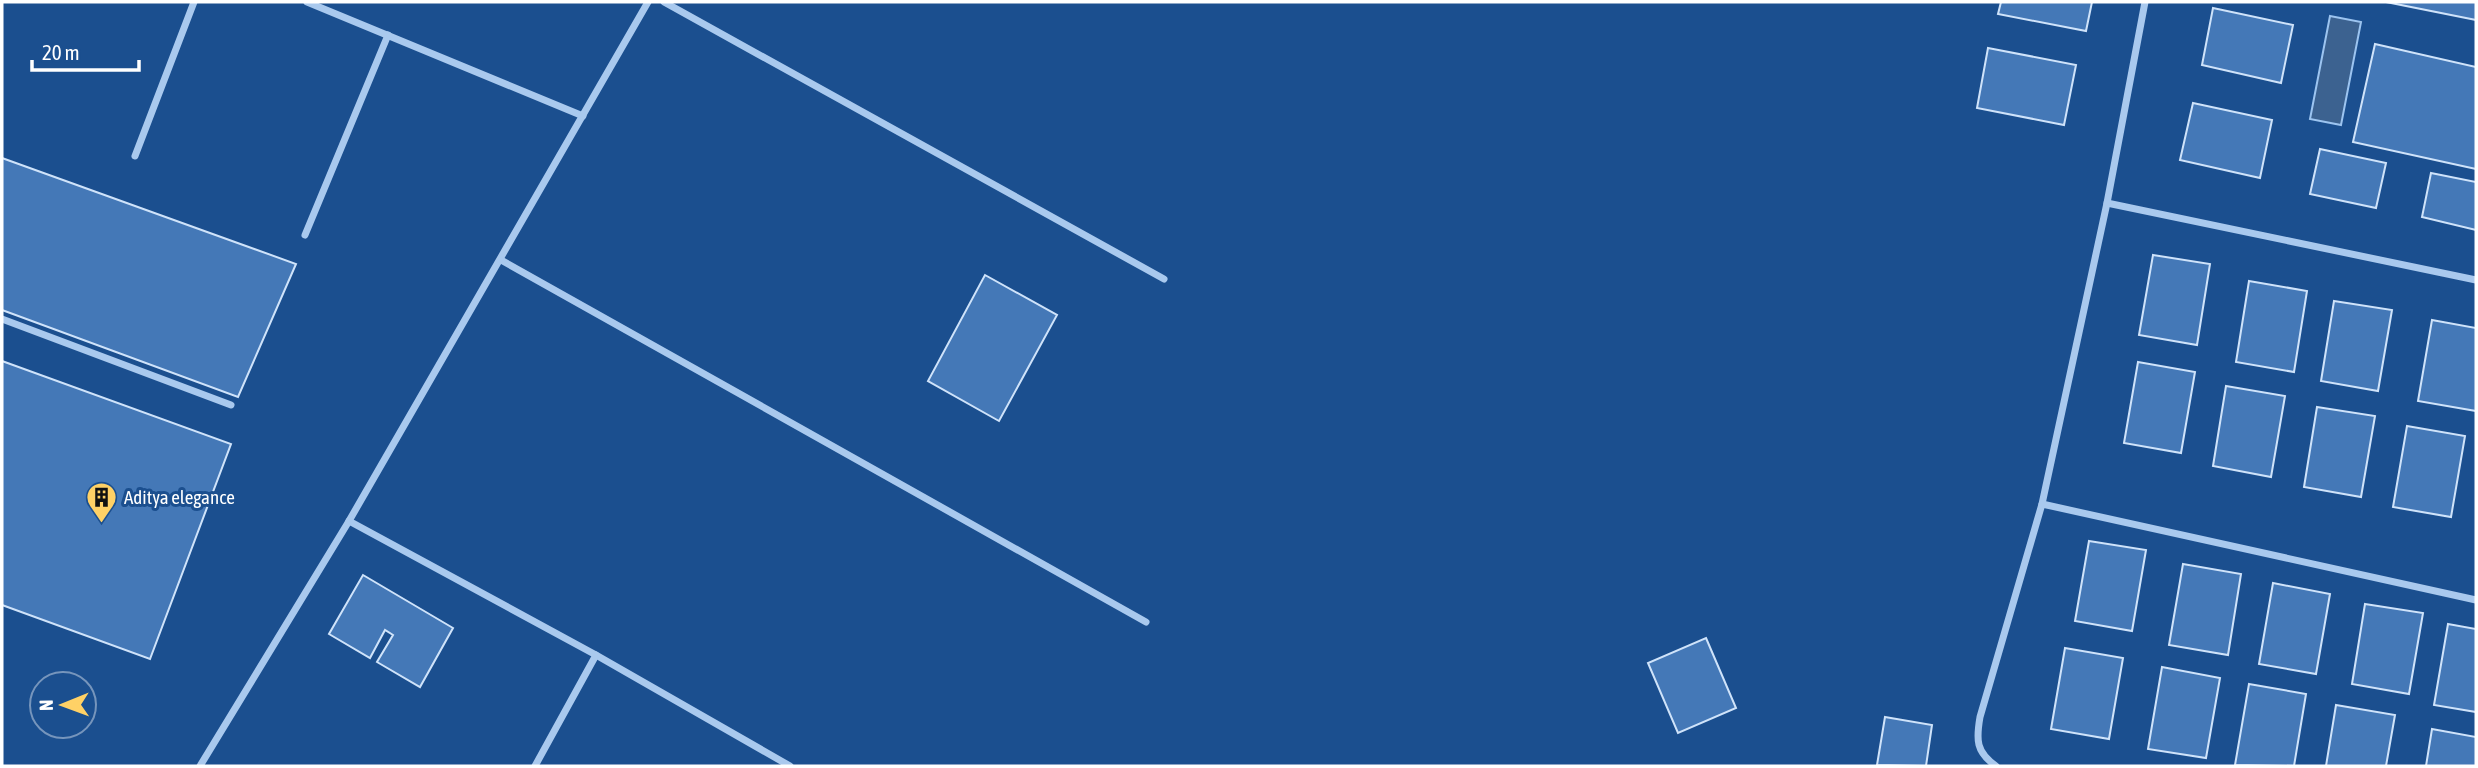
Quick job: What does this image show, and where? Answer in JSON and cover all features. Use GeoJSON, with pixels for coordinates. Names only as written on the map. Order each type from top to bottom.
{"type":"FeatureCollection","features":[{"type":"Feature","properties":{"kind":"street"},"geometry":{"type":"LineString","coordinates":[[135,156],[194,2]]}},
{"type":"Feature","properties":{"kind":"street"},"geometry":{"type":"LineString","coordinates":[[307,2],[583,116]]}},
{"type":"Feature","properties":{"kind":"street"},"geometry":{"type":"LineString","coordinates":[[200,766],[349,521],[648,2]]}},
{"type":"Feature","properties":{"kind":"street"},"geometry":{"type":"LineString","coordinates":[[664,2],[1164,279]]}},
{"type":"Feature","properties":{"kind":"street"},"geometry":{"type":"LineString","coordinates":[[1996,766],[1985,758],[1976,738],[1980,717],[2042,504],[2107,203],[2145,2]]}},
{"type":"Feature","properties":{"kind":"street"},"geometry":{"type":"LineString","coordinates":[[305,235],[388,35]]}},
{"type":"Feature","properties":{"kind":"street"},"geometry":{"type":"LineString","coordinates":[[2107,203],[2476,280]]}},
{"type":"Feature","properties":{"kind":"street"},"geometry":{"type":"LineString","coordinates":[[501,260],[1146,622]]}},
{"type":"Feature","properties":{"kind":"street"},"geometry":{"type":"LineString","coordinates":[[2,319],[231,405]]}},
{"type":"Feature","properties":{"kind":"street"},"geometry":{"type":"LineString","coordinates":[[2042,504],[2476,600]]}},
{"type":"Feature","properties":{"kind":"street"},"geometry":{"type":"LineString","coordinates":[[349,521],[596,655],[790,766]]}},
{"type":"Feature","properties":{"kind":"street"},"geometry":{"type":"LineString","coordinates":[[535,766],[596,655]]}},
{"type":"Feature","properties":{"kind":"water"},"geometry":{"type":"Polygon","coordinates":[[[2330,16],[2361,22],[2341,125],[2310,119],[2330,16]]]}},
{"type":"Feature","properties":{"kind":"building"},"geometry":{"type":"Polygon","coordinates":[[[2001,2],[2092,2],[2086,31],[1998,14],[2001,2]]]}},
{"type":"Feature","properties":{"kind":"building"},"geometry":{"type":"Polygon","coordinates":[[[2386,2],[2476,2],[2476,20],[2386,2]]]}},
{"type":"Feature","properties":{"kind":"building"},"geometry":{"type":"Polygon","coordinates":[[[2213,8],[2293,25],[2281,83],[2202,65],[2213,8]]]}},
{"type":"Feature","properties":{"kind":"building"},"geometry":{"type":"Polygon","coordinates":[[[2375,44],[2476,67],[2476,169],[2353,142],[2375,44]]]}},
{"type":"Feature","properties":{"kind":"building"},"geometry":{"type":"Polygon","coordinates":[[[1988,48],[2076,65],[2064,125],[1977,108],[1988,48]]]}},
{"type":"Feature","properties":{"kind":"building"},"geometry":{"type":"Polygon","coordinates":[[[2193,103],[2272,120],[2260,178],[2180,160],[2193,103]]]}},
{"type":"Feature","properties":{"kind":"building"},"geometry":{"type":"Polygon","coordinates":[[[2320,149],[2386,163],[2376,208],[2310,194],[2320,149]]]}},
{"type":"Feature","properties":{"kind":"building"},"geometry":{"type":"Polygon","coordinates":[[[2,158],[296,264],[238,397],[2,310],[2,158]]]}},
{"type":"Feature","properties":{"kind":"building"},"geometry":{"type":"Polygon","coordinates":[[[2431,173],[2476,182],[2476,230],[2422,217],[2431,173]]]}},
{"type":"Feature","properties":{"kind":"building"},"geometry":{"type":"Polygon","coordinates":[[[2153,255],[2210,264],[2197,345],[2139,335],[2153,255]]]}},
{"type":"Feature","properties":{"kind":"building"},"geometry":{"type":"Polygon","coordinates":[[[985,275],[1057,315],[999,421],[928,381],[985,275]]]}},
{"type":"Feature","properties":{"kind":"building"},"geometry":{"type":"Polygon","coordinates":[[[2249,281],[2307,291],[2294,372],[2236,362],[2249,281]]]}},
{"type":"Feature","properties":{"kind":"building"},"geometry":{"type":"Polygon","coordinates":[[[2334,301],[2392,310],[2378,391],[2321,381],[2334,301]]]}},
{"type":"Feature","properties":{"kind":"building"},"geometry":{"type":"Polygon","coordinates":[[[2432,320],[2476,328],[2476,411],[2418,401],[2432,320]]]}},
{"type":"Feature","properties":{"kind":"building","name":"Aditya elegance"},"geometry":{"type":"Polygon","coordinates":[[[2,361],[231,444],[150,659],[2,605],[2,361]]]}},
{"type":"Feature","properties":{"kind":"building"},"geometry":{"type":"Polygon","coordinates":[[[2138,362],[2195,372],[2181,453],[2124,443],[2138,362]]]}},
{"type":"Feature","properties":{"kind":"building"},"geometry":{"type":"Polygon","coordinates":[[[2226,386],[2285,396],[2271,477],[2213,466],[2226,386]]]}},
{"type":"Feature","properties":{"kind":"building"},"geometry":{"type":"Polygon","coordinates":[[[2317,407],[2375,416],[2361,497],[2304,487],[2317,407]]]}},
{"type":"Feature","properties":{"kind":"building"},"geometry":{"type":"Polygon","coordinates":[[[2407,426],[2465,436],[2451,517],[2393,507],[2407,426]]]}},
{"type":"Feature","properties":{"kind":"building"},"geometry":{"type":"Polygon","coordinates":[[[2089,541],[2146,550],[2132,631],[2075,621],[2089,541]]]}},
{"type":"Feature","properties":{"kind":"building"},"geometry":{"type":"Polygon","coordinates":[[[2183,564],[2241,574],[2228,655],[2169,645],[2183,564]]]}},
{"type":"Feature","properties":{"kind":"building"},"geometry":{"type":"Polygon","coordinates":[[[363,575],[453,628],[420,687],[377,662],[393,635],[385,630],[370,658],[329,634],[363,575]]]}},
{"type":"Feature","properties":{"kind":"building"},"geometry":{"type":"Polygon","coordinates":[[[2273,583],[2330,594],[2316,674],[2259,664],[2273,583]]]}},
{"type":"Feature","properties":{"kind":"building"},"geometry":{"type":"Polygon","coordinates":[[[2365,604],[2423,613],[2409,694],[2352,684],[2365,604]]]}},
{"type":"Feature","properties":{"kind":"building"},"geometry":{"type":"Polygon","coordinates":[[[2448,624],[2476,629],[2476,712],[2434,705],[2448,624]]]}},
{"type":"Feature","properties":{"kind":"building"},"geometry":{"type":"Polygon","coordinates":[[[1706,638],[1736,708],[1678,733],[1648,663],[1706,638]]]}},
{"type":"Feature","properties":{"kind":"building"},"geometry":{"type":"Polygon","coordinates":[[[2065,648],[2123,658],[2109,739],[2051,729],[2065,648]]]}},
{"type":"Feature","properties":{"kind":"building"},"geometry":{"type":"Polygon","coordinates":[[[2162,667],[2220,678],[2206,758],[2148,749],[2162,667]]]}},
{"type":"Feature","properties":{"kind":"building"},"geometry":{"type":"Polygon","coordinates":[[[2249,684],[2306,694],[2294,766],[2235,765],[2249,684]]]}},
{"type":"Feature","properties":{"kind":"building"},"geometry":{"type":"Polygon","coordinates":[[[2336,705],[2395,715],[2386,766],[2326,766],[2336,705]]]}},
{"type":"Feature","properties":{"kind":"building"},"geometry":{"type":"Polygon","coordinates":[[[1885,717],[1932,725],[1926,766],[1877,765],[1885,717]]]}},
{"type":"Feature","properties":{"kind":"building"},"geometry":{"type":"Polygon","coordinates":[[[2432,729],[2476,737],[2476,766],[2426,766],[2432,729]]]}},
{"type":"Feature","properties":{"kind":"place","name":"Aditya elegance"},"geometry":{"type":"Point","coordinates":[101,524]}}]}
